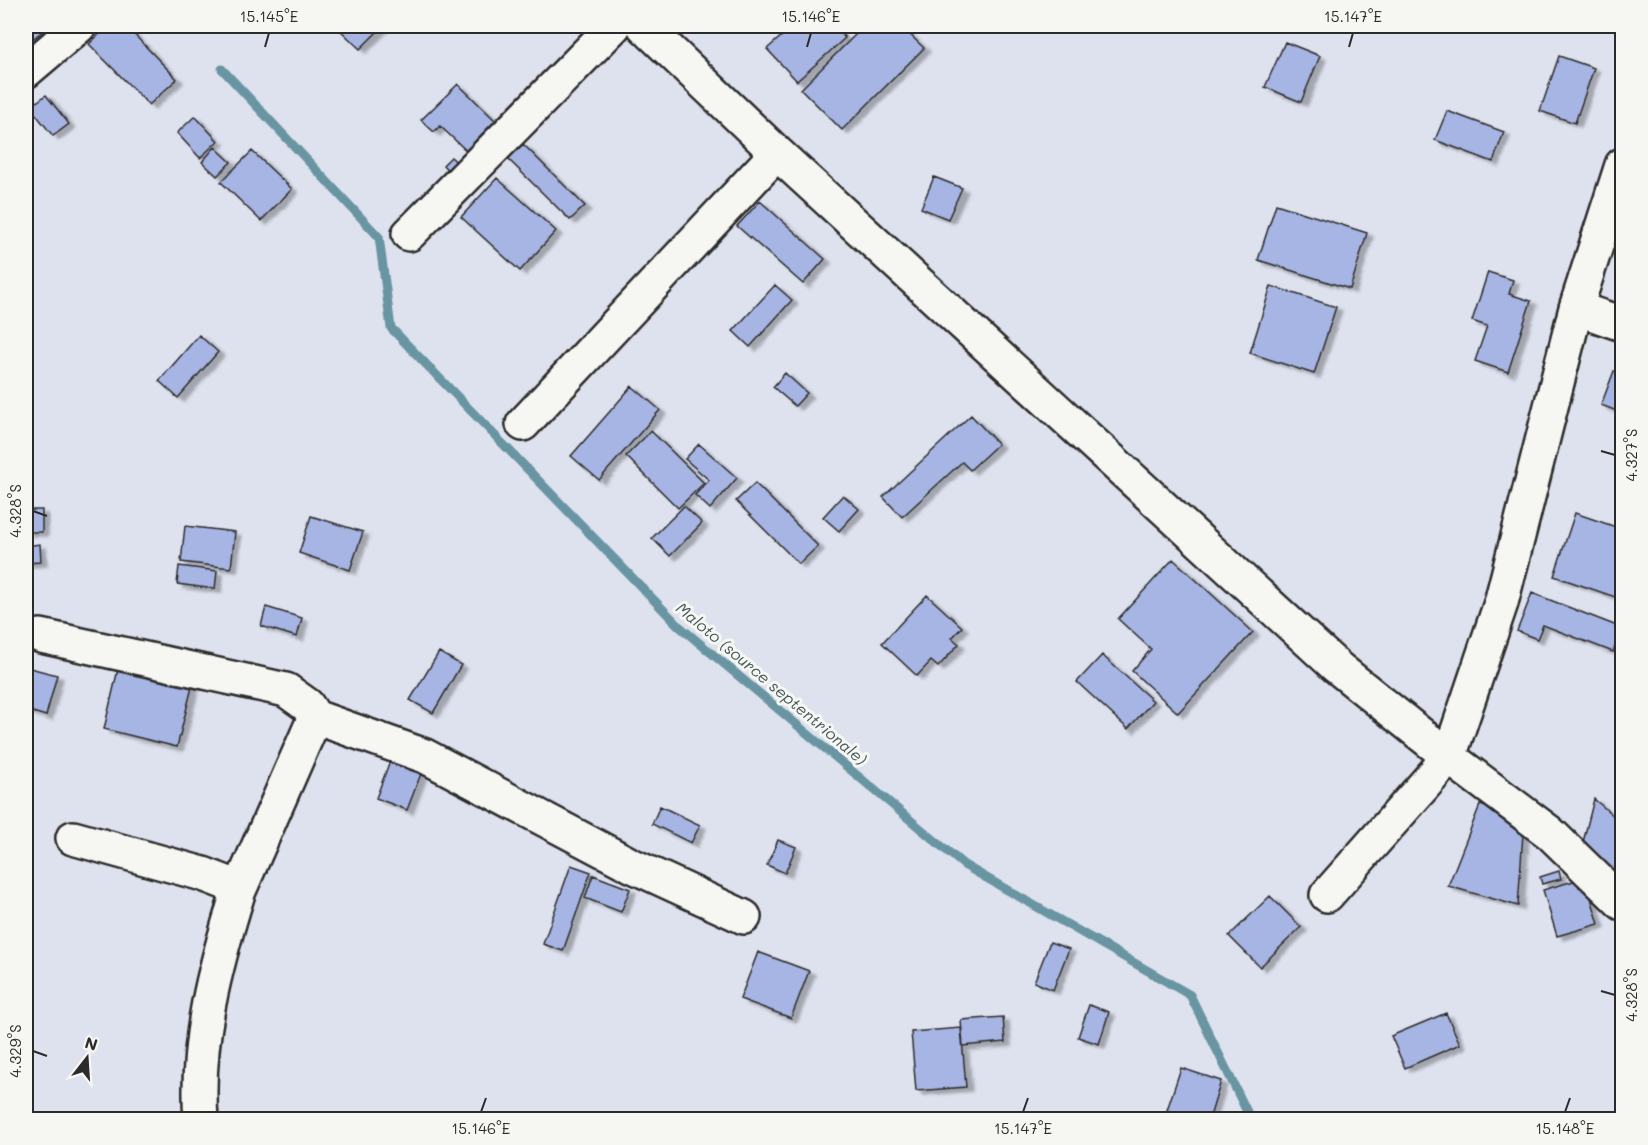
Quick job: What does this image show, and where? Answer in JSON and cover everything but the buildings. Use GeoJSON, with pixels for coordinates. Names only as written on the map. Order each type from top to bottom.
{"type":"FeatureCollection","features":[{"type":"Feature","properties":{"kind":"street"},"geometry":{"type":"LineString","coordinates":[[26,71],[79,26]]}},
{"type":"Feature","properties":{"kind":"street"},"geometry":{"type":"LineString","coordinates":[[409,234],[614,26]]}},
{"type":"Feature","properties":{"kind":"street"},"geometry":{"type":"LineString","coordinates":[[645,26],[777,153],[1328,659],[1449,757],[1550,833],[1623,903]]}},
{"type":"Feature","properties":{"kind":"street"},"geometry":{"type":"LineString","coordinates":[[523,424],[777,153]]}},
{"type":"Feature","properties":{"kind":"street"},"geometry":{"type":"LineString","coordinates":[[1327,895],[1449,757],[1501,603],[1576,308],[1623,165]]}},
{"type":"Feature","properties":{"kind":"street"},"geometry":{"type":"LineString","coordinates":[[1576,308],[1623,324]]}},
{"type":"Feature","properties":{"kind":"street"},"geometry":{"type":"LineString","coordinates":[[41,636],[286,690],[307,705],[315,717],[425,756],[630,865],[744,917]]}},
{"type":"Feature","properties":{"kind":"street"},"geometry":{"type":"LineString","coordinates":[[201,1119],[199,1090],[203,1027],[238,893],[315,717]]}},
{"type":"Feature","properties":{"kind":"street"},"geometry":{"type":"LineString","coordinates":[[73,838],[203,874],[229,884],[238,893]]}},
{"type":"Feature","properties":{"kind":"waterway","name":"Maloto (source septentrionale)"},"geometry":{"type":"LineString","coordinates":[[222,69],[379,237],[391,328],[679,626],[964,865],[1190,995],[1251,1120]]}}]}
